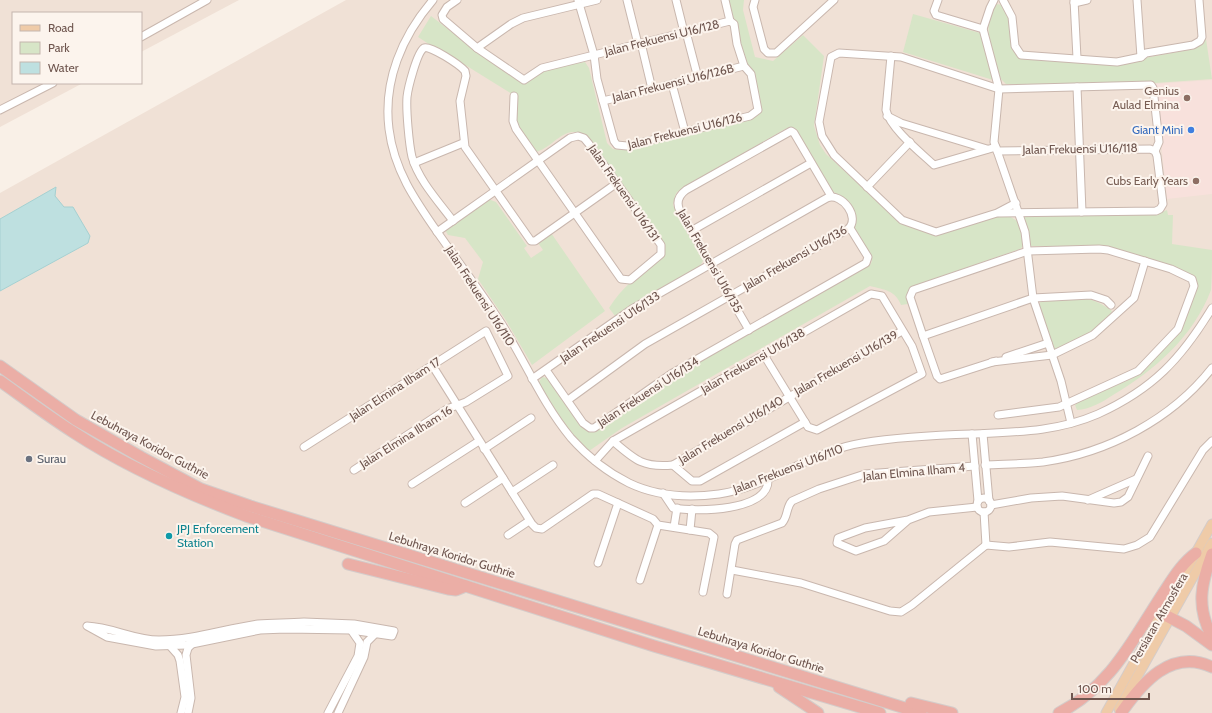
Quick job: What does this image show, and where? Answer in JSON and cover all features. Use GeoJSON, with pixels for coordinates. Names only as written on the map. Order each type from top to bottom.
{"type":"FeatureCollection","features":[{"type":"Feature","properties":{"kind":"highway","name":"Lebuhraya Koridor Guthrie"},"geometry":{"type":"LineString","coordinates":[[0,366],[76,420],[201,489],[258,508],[921,713]]}},
{"type":"Feature","properties":{"kind":"highway","name":"Lebuhraya Koridor Guthrie"},"geometry":{"type":"LineString","coordinates":[[0,381],[74,432],[136,467],[201,499],[286,529],[466,586],[880,713]]}},
{"type":"Feature","properties":{"kind":"highway"},"geometry":{"type":"LineString","coordinates":[[1059,713],[1088,696],[1112,670],[1180,567],[1196,553]]}},
{"type":"Feature","properties":{"kind":"highway"},"geometry":{"type":"LineString","coordinates":[[1212,554],[1203,580],[1201,602],[1205,623],[1212,637]]}},
{"type":"Feature","properties":{"kind":"highway"},"geometry":{"type":"LineString","coordinates":[[348,564],[448,589],[456,590],[466,586]]}},
{"type":"Feature","properties":{"kind":"highway"},"geometry":{"type":"LineString","coordinates":[[1166,615],[1202,637],[1212,645]]}},
{"type":"Feature","properties":{"kind":"highway"},"geometry":{"type":"LineString","coordinates":[[1121,713],[1143,684],[1158,671],[1176,664],[1206,664],[1212,667]]}},
{"type":"Feature","properties":{"kind":"highway"},"geometry":{"type":"LineString","coordinates":[[766,679],[818,713]]}},
{"type":"Feature","properties":{"kind":"highway"},"geometry":{"type":"LineString","coordinates":[[814,680],[952,713]]}},
{"type":"Feature","properties":{"kind":"main road","name":"Persiaran Atmosfera"},"geometry":{"type":"LineString","coordinates":[[1117,713],[1196,553],[1212,524]]}},
{"type":"Feature","properties":{"kind":"main road","name":"Persiaran Atmosfera"},"geometry":{"type":"LineString","coordinates":[[1106,713],[1212,543]]}},
{"type":"Feature","properties":{"kind":"street"},"geometry":{"type":"LineString","coordinates":[[142,36],[205,0]]}},
{"type":"Feature","properties":{"kind":"street","name":"Jalan Frekuensi U16/110"},"geometry":{"type":"LineString","coordinates":[[433,0],[414,24],[400,52],[390,88],[388,108],[389,130],[397,165],[412,194],[501,324],[532,379],[560,424],[580,447],[595,461],[628,482],[663,493],[688,496],[721,494],[743,489],[823,453],[847,446],[862,443],[972,434],[1034,432],[1074,423],[1100,413],[1126,399],[1161,375],[1179,357],[1212,308]]}},
{"type":"Feature","properties":{"kind":"street"},"geometry":{"type":"LineString","coordinates":[[457,0],[447,7],[442,15],[445,23],[477,48],[522,18],[579,2],[597,0]]}},
{"type":"Feature","properties":{"kind":"street"},"geometry":{"type":"LineString","coordinates":[[627,0],[652,89]]}},
{"type":"Feature","properties":{"kind":"street"},"geometry":{"type":"LineString","coordinates":[[676,0],[698,78]]}},
{"type":"Feature","properties":{"kind":"street","name":"Jalan Frekuensi U16/128"},"geometry":{"type":"LineString","coordinates":[[725,0],[730,21],[734,24],[737,44],[744,66]]}},
{"type":"Feature","properties":{"kind":"street"},"geometry":{"type":"LineString","coordinates":[[755,0],[753,7],[764,48],[768,53],[776,53],[834,0]]}},
{"type":"Feature","properties":{"kind":"street"},"geometry":{"type":"LineString","coordinates":[[938,0],[934,11],[937,16],[983,29]]}},
{"type":"Feature","properties":{"kind":"street"},"geometry":{"type":"LineString","coordinates":[[994,0],[983,29],[999,89],[994,136],[996,149],[1020,213],[1028,251],[1033,298],[1074,423]]}},
{"type":"Feature","properties":{"kind":"street"},"geometry":{"type":"LineString","coordinates":[[1003,0],[1012,17],[1015,46],[1018,53],[1024,56],[1077,58],[1082,60],[1117,62],[1141,57],[1146,53],[1193,45],[1200,41],[1202,33],[1199,0]]}},
{"type":"Feature","properties":{"kind":"street"},"geometry":{"type":"LineString","coordinates":[[1077,58],[1074,1],[1087,0]]}},
{"type":"Feature","properties":{"kind":"street"},"geometry":{"type":"LineString","coordinates":[[1137,0],[1141,57]]}},
{"type":"Feature","properties":{"kind":"street","name":"Jalan Frekuensi U16/126"},"geometry":{"type":"LineString","coordinates":[[579,2],[594,55],[603,101],[614,141],[619,146],[627,146],[750,116],[756,112],[758,107],[751,74],[744,66]]}},
{"type":"Feature","properties":{"kind":"street","name":"Jalan Frekuensi U16/128"},"geometry":{"type":"LineString","coordinates":[[477,48],[523,80],[542,68],[730,21]]}},
{"type":"Feature","properties":{"kind":"street"},"geometry":{"type":"LineString","coordinates":[[453,221],[422,178],[414,163],[411,153],[407,96],[419,53],[428,47],[443,55],[465,71],[466,76],[460,101],[463,143],[495,192],[532,242],[617,183]]}},
{"type":"Feature","properties":{"kind":"street"},"geometry":{"type":"LineString","coordinates":[[1016,203],[997,213],[940,231],[932,231],[902,220],[830,150],[820,131],[819,122],[829,60],[833,55],[838,53],[901,57],[999,89],[1152,86],[1159,142],[1155,151]]}},
{"type":"Feature","properties":{"kind":"street"},"geometry":{"type":"LineString","coordinates":[[868,187],[910,142],[889,121],[887,116],[886,110],[891,56]]}},
{"type":"Feature","properties":{"kind":"street","name":"Jalan Frekuensi U16/126B"},"geometry":{"type":"LineString","coordinates":[[603,101],[744,66]]}},
{"type":"Feature","properties":{"kind":"street"},"geometry":{"type":"LineString","coordinates":[[0,110],[51,84]]}},
{"type":"Feature","properties":{"kind":"street"},"geometry":{"type":"LineString","coordinates":[[672,84],[685,132]]}},
{"type":"Feature","properties":{"kind":"street"},"geometry":{"type":"LineString","coordinates":[[1077,87],[1082,212]]}},
{"type":"Feature","properties":{"kind":"street"},"geometry":{"type":"LineString","coordinates":[[514,96],[514,126],[538,161]]}},
{"type":"Feature","properties":{"kind":"street"},"geometry":{"type":"LineString","coordinates":[[887,116],[901,123],[987,149]]}},
{"type":"Feature","properties":{"kind":"street","name":"Jalan Frekuensi U16/135"},"geometry":{"type":"LineString","coordinates":[[749,330],[678,208],[678,200],[682,192],[789,132],[794,133],[811,163]]}},
{"type":"Feature","properties":{"kind":"street","name":"Jalan Frekuensi U16/131"},"geometry":{"type":"LineString","coordinates":[[437,232],[570,138],[578,136],[586,140],[662,249],[659,257],[630,280],[621,279],[538,161]]}},
{"type":"Feature","properties":{"kind":"street","name":"Jalan Frekuensi U16/118"},"geometry":{"type":"LineString","coordinates":[[910,142],[934,165],[987,149],[1145,148],[1155,151],[1163,204],[1160,209],[997,213]]}},
{"type":"Feature","properties":{"kind":"street"},"geometry":{"type":"LineString","coordinates":[[414,163],[463,143]]}},
{"type":"Feature","properties":{"kind":"street"},"geometry":{"type":"LineString","coordinates":[[691,230],[811,163],[831,196],[710,264]]}},
{"type":"Feature","properties":{"kind":"street","name":"Jalan Frekuensi U16/136"},"geometry":{"type":"LineString","coordinates":[[568,400],[645,344],[850,228],[852,216],[842,200],[831,196]]}},
{"type":"Feature","properties":{"kind":"street"},"geometry":{"type":"LineString","coordinates":[[749,330],[866,263],[868,257],[850,228]]}},
{"type":"Feature","properties":{"kind":"street"},"geometry":{"type":"LineString","coordinates":[[998,414],[1059,407],[1138,371],[1181,325],[1194,286],[1193,281],[1190,277],[1171,269],[1099,249],[1028,251],[912,290],[910,297],[923,336],[937,376],[942,379],[1048,343]]}},
{"type":"Feature","properties":{"kind":"street"},"geometry":{"type":"LineString","coordinates":[[992,362],[1052,355],[1092,335],[1134,298],[1145,261]]}},
{"type":"Feature","properties":{"kind":"street","name":"Jalan Frekuensi U16/133"},"geometry":{"type":"LineString","coordinates":[[532,379],[619,317],[710,264]]}},
{"type":"Feature","properties":{"kind":"street","name":"Jalan Frekuensi U16/138"},"geometry":{"type":"LineString","coordinates":[[595,461],[613,441],[871,294],[882,296],[912,346],[922,374],[817,430],[808,427],[805,422]]}},
{"type":"Feature","properties":{"kind":"street"},"geometry":{"type":"LineString","coordinates":[[923,336],[1033,298],[1091,295],[1106,300],[1111,305]]}},
{"type":"Feature","properties":{"kind":"street","name":"Jalan Frekuensi U16/134"},"geometry":{"type":"LineString","coordinates":[[546,370],[583,423],[590,428],[594,428],[667,377],[749,330]]}},
{"type":"Feature","properties":{"kind":"street","name":"Jalan Elmina Ilham 17"},"geometry":{"type":"LineString","coordinates":[[304,447],[486,331],[508,376]]}},
{"type":"Feature","properties":{"kind":"street","name":"Jalan Frekuensi U16/139"},"geometry":{"type":"LineString","coordinates":[[789,396],[902,331]]}},
{"type":"Feature","properties":{"kind":"street"},"geometry":{"type":"LineString","coordinates":[[613,441],[637,460],[655,466],[673,464],[692,481],[700,481],[805,422],[764,355]]}},
{"type":"Feature","properties":{"kind":"street"},"geometry":{"type":"LineString","coordinates":[[432,365],[484,449],[536,528],[542,529],[593,494],[598,494],[653,519],[658,525],[709,533],[714,537],[703,592]]}},
{"type":"Feature","properties":{"kind":"street"},"geometry":{"type":"LineString","coordinates":[[986,465],[1044,462],[1098,449],[1140,431],[1196,388],[1212,368]]}},
{"type":"Feature","properties":{"kind":"street","name":"Jalan Elmina Ilham 16"},"geometry":{"type":"LineString","coordinates":[[354,470],[447,409],[466,402],[508,376]]}},
{"type":"Feature","properties":{"kind":"street","name":"Jalan Frekuensi U16/140"},"geometry":{"type":"LineString","coordinates":[[673,464],[789,396]]}},
{"type":"Feature","properties":{"kind":"street"},"geometry":{"type":"LineString","coordinates":[[484,449],[531,418]]}},
{"type":"Feature","properties":{"kind":"street"},"geometry":{"type":"LineString","coordinates":[[972,434],[978,504],[980,511],[984,512]]}},
{"type":"Feature","properties":{"kind":"street"},"geometry":{"type":"LineString","coordinates":[[983,434],[990,503],[990,509],[984,512]]}},
{"type":"Feature","properties":{"kind":"street"},"geometry":{"type":"LineString","coordinates":[[412,484],[480,441]]}},
{"type":"Feature","properties":{"kind":"street"},"geometry":{"type":"LineString","coordinates":[[732,570],[801,583],[890,611],[901,612],[912,605],[986,545],[1009,547],[1050,542],[1124,549],[1137,545],[1150,537],[1203,450],[1212,441]]}},
{"type":"Feature","properties":{"kind":"street"},"geometry":{"type":"LineString","coordinates":[[908,520],[884,541],[856,551],[837,543],[838,538],[865,528],[908,520],[929,512],[978,504],[984,498],[990,503],[1062,496],[1114,504],[1121,502],[1128,497],[1148,456]]}},
{"type":"Feature","properties":{"kind":"street"},"geometry":{"type":"LineString","coordinates":[[512,492],[553,465]]}},
{"type":"Feature","properties":{"kind":"street","name":"Jalan Elmina Ilham 4"},"geometry":{"type":"LineString","coordinates":[[727,594],[735,544],[737,540],[782,523],[785,520],[792,501],[819,489],[866,474],[975,466]]}},
{"type":"Feature","properties":{"kind":"street"},"geometry":{"type":"LineString","coordinates":[[465,503],[503,478]]}},
{"type":"Feature","properties":{"kind":"street"},"geometry":{"type":"LineString","coordinates":[[663,493],[671,506],[677,508],[719,509],[757,499],[763,495],[767,488],[768,478]]}},
{"type":"Feature","properties":{"kind":"street"},"geometry":{"type":"LineString","coordinates":[[1088,500],[1136,479]]}},
{"type":"Feature","properties":{"kind":"street"},"geometry":{"type":"LineString","coordinates":[[598,562],[618,503]]}},
{"type":"Feature","properties":{"kind":"street"},"geometry":{"type":"LineString","coordinates":[[674,528],[677,508]]}},
{"type":"Feature","properties":{"kind":"street"},"geometry":{"type":"LineString","coordinates":[[690,530],[692,509]]}},
{"type":"Feature","properties":{"kind":"street"},"geometry":{"type":"LineString","coordinates":[[984,512],[986,545]]}},
{"type":"Feature","properties":{"kind":"street"},"geometry":{"type":"LineString","coordinates":[[508,534],[530,521]]}},
{"type":"Feature","properties":{"kind":"street"},"geometry":{"type":"LineString","coordinates":[[640,580],[658,525]]}},
{"type":"Feature","properties":{"kind":"street"},"geometry":{"type":"LineString","coordinates":[[258,624],[354,624],[394,631],[392,636],[376,633],[352,630],[303,628],[260,630],[192,644],[170,646],[137,644],[106,636],[87,626],[101,627],[120,633],[156,640],[182,640],[258,624]]}},
{"type":"Feature","properties":{"kind":"street"},"geometry":{"type":"LineString","coordinates":[[328,713],[360,649],[358,637],[352,630]]}},
{"type":"Feature","properties":{"kind":"street"},"geometry":{"type":"LineString","coordinates":[[338,713],[364,657],[368,642],[376,633]]}},
{"type":"Feature","properties":{"kind":"street"},"geometry":{"type":"LineString","coordinates":[[188,713],[191,698],[186,654],[188,648],[192,644]]}},
{"type":"Feature","properties":{"kind":"street"},"geometry":{"type":"LineString","coordinates":[[170,646],[178,655],[180,661],[185,697],[181,713]]}},
{"type":"Feature","properties":{"kind":"street"},"geometry":{"type":"LineString","coordinates":[[338,694],[346,697]]}},
{"type":"Feature","properties":{"kind":"shaded area"},"geometry":{"type":"Polygon","coordinates":[[[0,0],[239,0],[142,51],[142,12],[12,12],[12,84],[81,84],[0,127],[0,0]]]}},
{"type":"Feature","properties":{"kind":"shaded area"},"geometry":{"type":"Polygon","coordinates":[[[346,0],[1212,0],[1212,713],[0,713],[0,193],[346,0]]]}},
{"type":"Feature","properties":{"kind":"shaded area"},"geometry":{"type":"Polygon","coordinates":[[[1212,80],[1212,194],[1167,199],[1155,84],[1212,80]]]}},
{"type":"Feature","properties":{"kind":"green space"},"geometry":{"type":"Polygon","coordinates":[[[726,0],[744,0],[743,10],[755,57],[773,61],[803,35],[824,56],[814,126],[820,145],[826,154],[902,224],[932,234],[995,216],[1009,216],[1019,222],[1023,246],[1020,249],[916,285],[908,293],[908,304],[901,305],[893,293],[870,286],[622,428],[589,451],[568,429],[538,384],[542,377],[547,378],[582,427],[590,431],[597,430],[683,371],[870,265],[872,261],[871,257],[855,230],[853,213],[843,197],[830,190],[792,128],[785,129],[677,192],[673,205],[703,261],[700,266],[615,316],[609,308],[614,300],[625,287],[658,259],[661,246],[584,136],[571,132],[565,134],[547,147],[535,152],[515,130],[512,94],[462,63],[458,63],[418,37],[431,16],[479,53],[524,84],[540,71],[545,69],[585,62],[589,68],[607,143],[613,149],[622,150],[751,118],[756,115],[748,69],[726,0]]]}},
{"type":"Feature","properties":{"kind":"green space"},"geometry":{"type":"Polygon","coordinates":[[[996,4],[1003,5],[1009,19],[1012,49],[1021,59],[1111,64],[1194,49],[1203,44],[1206,39],[1212,79],[1155,83],[1006,84],[1001,79],[990,41],[989,20],[991,11],[996,4]]]}},
{"type":"Feature","properties":{"kind":"green space"},"geometry":{"type":"Polygon","coordinates":[[[913,14],[980,33],[993,80],[903,52],[913,14]]]}},
{"type":"Feature","properties":{"kind":"green space"},"geometry":{"type":"Polygon","coordinates":[[[488,199],[496,202],[527,246],[524,248],[531,258],[543,250],[536,240],[549,230],[605,311],[532,365],[507,322],[478,279],[483,262],[465,238],[448,235],[445,230],[488,199]]]}},
{"type":"Feature","properties":{"kind":"green space"},"geometry":{"type":"Polygon","coordinates":[[[1167,210],[1168,215],[1173,215],[1172,244],[1212,250],[1211,290],[1194,323],[1171,351],[1158,363],[1144,375],[1105,400],[1091,407],[1077,410],[1075,405],[1078,402],[1133,378],[1145,368],[1182,330],[1197,284],[1194,278],[1103,246],[1031,246],[1024,216],[1160,213],[1167,210]]]}},
{"type":"Feature","properties":{"kind":"green space"},"geometry":{"type":"Polygon","coordinates":[[[1084,298],[1099,303],[1112,311],[1109,318],[1088,334],[1056,350],[1053,349],[1038,307],[1041,301],[1084,298]]]}},
{"type":"Feature","properties":{"kind":"water"},"geometry":{"type":"Polygon","coordinates":[[[56,187],[55,196],[64,207],[73,207],[90,236],[88,243],[0,291],[0,219],[56,187]]]}},
{"type":"Feature","properties":{"kind":"place","name":"Genius Aulad Elmina"},"geometry":{"type":"Point","coordinates":[1187,98]}},
{"type":"Feature","properties":{"kind":"place","name":"Giant Mini"},"geometry":{"type":"Point","coordinates":[1191,130]}},
{"type":"Feature","properties":{"kind":"place","name":"Cubs Early Years"},"geometry":{"type":"Point","coordinates":[1196,181]}},
{"type":"Feature","properties":{"kind":"place","name":"Surau"},"geometry":{"type":"Point","coordinates":[29,459]}},
{"type":"Feature","properties":{"kind":"place","name":"JPJ Enforcement Station"},"geometry":{"type":"Point","coordinates":[169,536]}}]}
